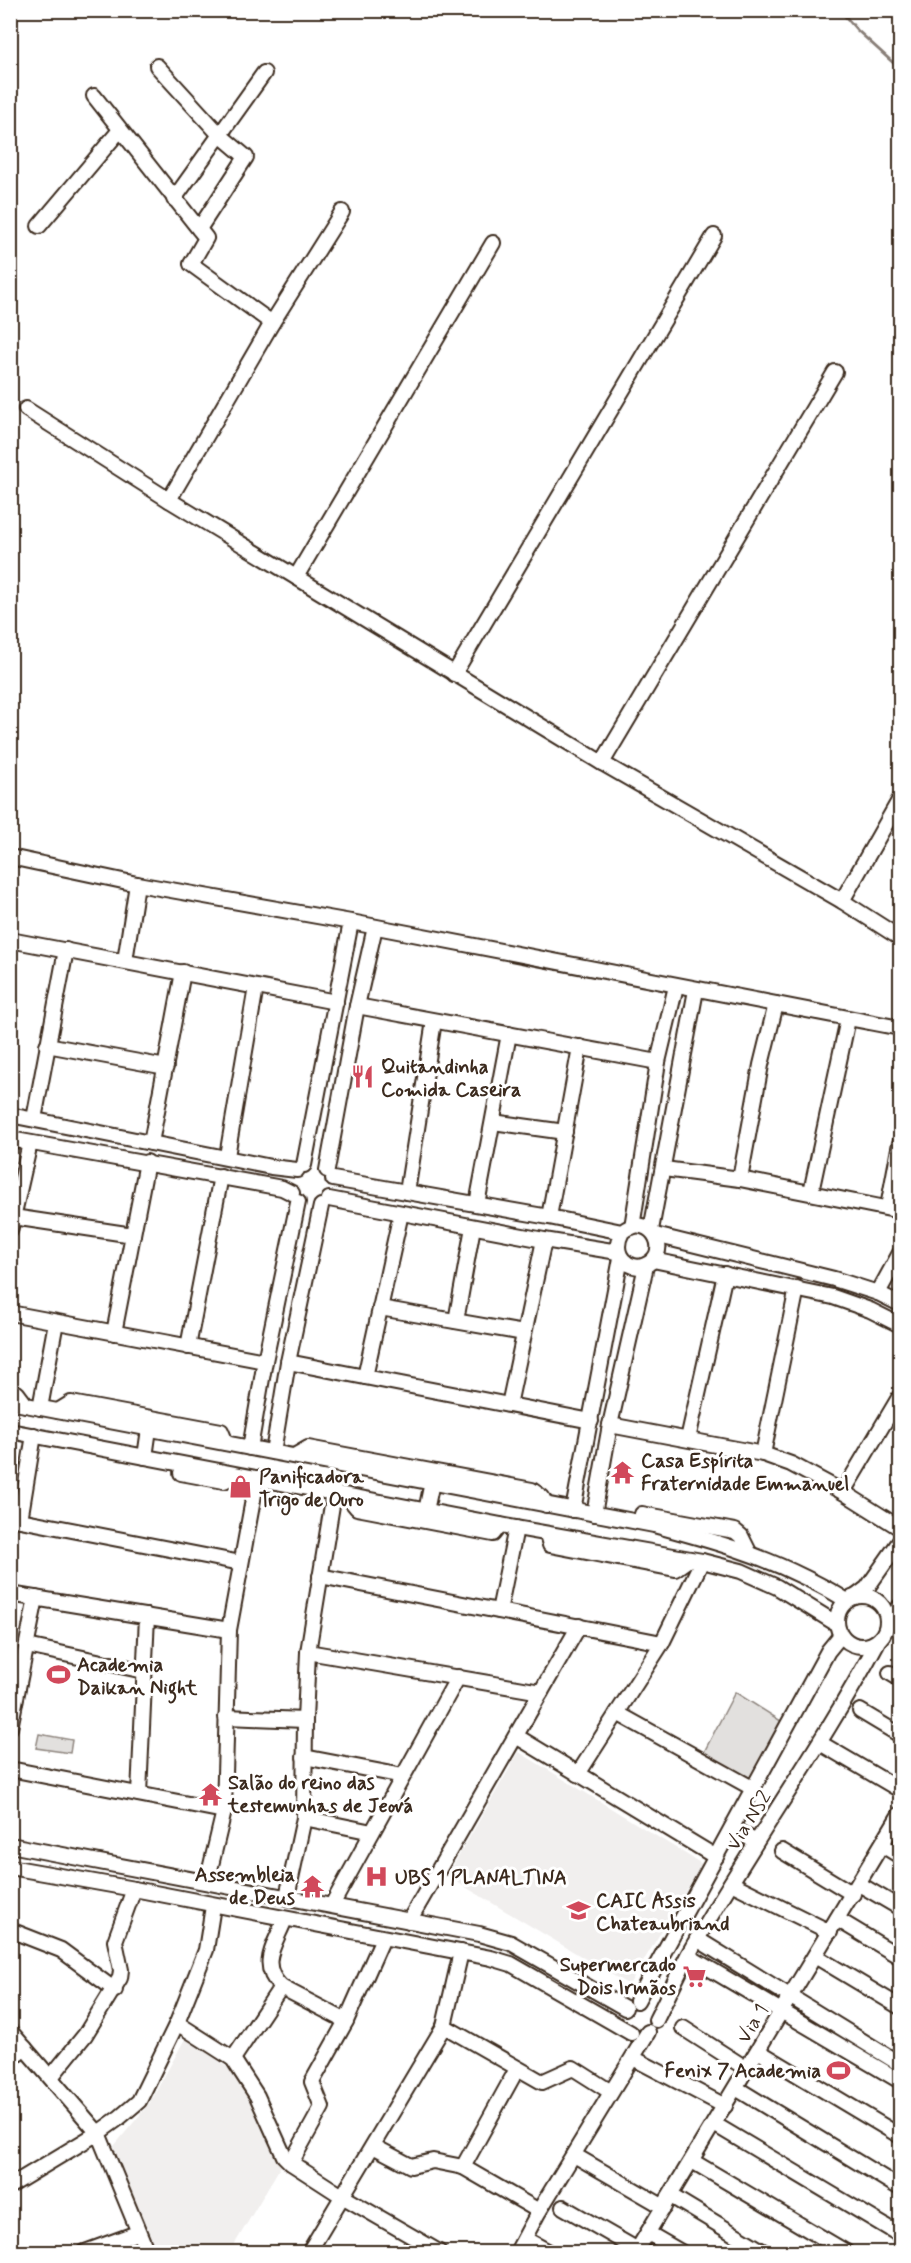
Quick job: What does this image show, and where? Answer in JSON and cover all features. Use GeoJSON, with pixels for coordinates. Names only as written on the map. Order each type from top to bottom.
{"type":"FeatureCollection","features":[{"type":"Feature","properties":{"kind":"street"},"geometry":{"type":"LineString","coordinates":[[156,66],[220,135],[246,158],[199,230]]}},
{"type":"Feature","properties":{"kind":"street"},"geometry":{"type":"LineString","coordinates":[[174,199],[264,73]]}},
{"type":"Feature","properties":{"kind":"street"},"geometry":{"type":"LineString","coordinates":[[94,96],[206,238],[191,264],[272,323]]}},
{"type":"Feature","properties":{"kind":"street"},"geometry":{"type":"LineString","coordinates":[[39,226],[120,130]]}},
{"type":"Feature","properties":{"kind":"street"},"geometry":{"type":"LineString","coordinates":[[169,500],[272,323],[342,212]]}},
{"type":"Feature","properties":{"kind":"street"},"geometry":{"type":"LineString","coordinates":[[454,674],[714,236]]}},
{"type":"Feature","properties":{"kind":"street"},"geometry":{"type":"LineString","coordinates":[[296,577],[493,243]]}},
{"type":"Feature","properties":{"kind":"street"},"geometry":{"type":"LineString","coordinates":[[602,763],[835,372]]}},
{"type":"Feature","properties":{"kind":"street"},"geometry":{"type":"LineString","coordinates":[[26,409],[169,500],[454,674],[602,763],[842,901],[900,938]]}},
{"type":"Feature","properties":{"kind":"street"},"geometry":{"type":"LineString","coordinates":[[842,901],[900,799]]}},
{"type":"Feature","properties":{"kind":"street"},"geometry":{"type":"LineString","coordinates":[[10,857],[137,884],[351,922],[900,1028]]}},
{"type":"Feature","properties":{"kind":"street"},"geometry":{"type":"LineString","coordinates":[[125,961],[137,884]]}},
{"type":"Feature","properties":{"kind":"street"},"geometry":{"type":"LineString","coordinates":[[250,1448],[295,1198],[291,1181],[300,1168],[351,922]]}},
{"type":"Feature","properties":{"kind":"street"},"geometry":{"type":"LineString","coordinates":[[273,1452],[288,1362],[325,1202],[333,1193],[330,1174],[357,1006],[375,927]]}},
{"type":"Feature","properties":{"kind":"street"},"geometry":{"type":"LineString","coordinates":[[10,940],[336,1002]]}},
{"type":"Feature","properties":{"kind":"street"},"geometry":{"type":"LineString","coordinates":[[34,1119],[66,950]]}},
{"type":"Feature","properties":{"kind":"street"},"geometry":{"type":"LineString","coordinates":[[151,1143],[183,972]]}},
{"type":"Feature","properties":{"kind":"street"},"geometry":{"type":"LineString","coordinates":[[573,1510],[591,1421],[619,1255],[617,1245],[627,1230],[658,1062],[676,986]]}},
{"type":"Feature","properties":{"kind":"street"},"geometry":{"type":"LineString","coordinates":[[227,1156],[256,987]]}},
{"type":"Feature","properties":{"kind":"street"},"geometry":{"type":"LineString","coordinates":[[594,1514],[610,1425],[650,1263],[659,1248],[653,1232],[696,990]]}},
{"type":"Feature","properties":{"kind":"street"},"geometry":{"type":"LineString","coordinates":[[740,1179],[761,1065],[776,1004]]}},
{"type":"Feature","properties":{"kind":"street"},"geometry":{"type":"LineString","coordinates":[[357,1006],[658,1062]]}},
{"type":"Feature","properties":{"kind":"street"},"geometry":{"type":"LineString","coordinates":[[811,1192],[848,1018]]}},
{"type":"Feature","properties":{"kind":"street"},"geometry":{"type":"LineString","coordinates":[[407,1192],[434,1021]]}},
{"type":"Feature","properties":{"kind":"street"},"geometry":{"type":"LineString","coordinates":[[477,1204],[509,1034]]}},
{"type":"Feature","properties":{"kind":"street"},"geometry":{"type":"LineString","coordinates":[[47,1045],[166,1066]]}},
{"type":"Feature","properties":{"kind":"street"},"geometry":{"type":"LineString","coordinates":[[549,1217],[580,1047]]}},
{"type":"Feature","properties":{"kind":"street"},"geometry":{"type":"LineString","coordinates":[[10,1115],[227,1156],[271,1167],[300,1168],[316,1164],[330,1174],[407,1192],[627,1230],[645,1227],[653,1232],[834,1279],[878,1293],[900,1304]]}},
{"type":"Feature","properties":{"kind":"street"},"geometry":{"type":"LineString","coordinates":[[493,1122],[565,1132]]}},
{"type":"Feature","properties":{"kind":"street"},"geometry":{"type":"LineString","coordinates":[[10,1138],[282,1188],[309,1207],[325,1202],[401,1213],[619,1255],[632,1266],[650,1263],[797,1288],[870,1310],[900,1325]]}},
{"type":"Feature","properties":{"kind":"street"},"geometry":{"type":"LineString","coordinates":[[30,1143],[12,1224],[133,1235]]}},
{"type":"Feature","properties":{"kind":"street"},"geometry":{"type":"LineString","coordinates":[[664,1169],[740,1179],[894,1209],[900,1143]]}},
{"type":"Feature","properties":{"kind":"street"},"geometry":{"type":"LineString","coordinates":[[114,1333],[147,1162]]}},
{"type":"Feature","properties":{"kind":"street"},"geometry":{"type":"LineString","coordinates":[[188,1347],[221,1176]]}},
{"type":"Feature","properties":{"kind":"street"},"geometry":{"type":"LineString","coordinates":[[365,1377],[401,1213]]}},
{"type":"Feature","properties":{"kind":"street"},"geometry":{"type":"LineString","coordinates":[[456,1321],[473,1227]]}},
{"type":"Feature","properties":{"kind":"street"},"geometry":{"type":"LineString","coordinates":[[509,1405],[544,1240]]}},
{"type":"Feature","properties":{"kind":"street"},"geometry":{"type":"LineString","coordinates":[[878,1293],[900,1253]]}},
{"type":"Feature","properties":{"kind":"street"},"geometry":{"type":"LineString","coordinates":[[688,1439],[725,1274]]}},
{"type":"Feature","properties":{"kind":"street"},"geometry":{"type":"LineString","coordinates":[[763,1454],[797,1288]]}},
{"type":"Feature","properties":{"kind":"street"},"geometry":{"type":"LineString","coordinates":[[380,1308],[524,1332]]}},
{"type":"Feature","properties":{"kind":"street"},"geometry":{"type":"LineString","coordinates":[[10,1313],[265,1361]]}},
{"type":"Feature","properties":{"kind":"street"},"geometry":{"type":"LineString","coordinates":[[33,1406],[56,1322]]}},
{"type":"Feature","properties":{"kind":"street"},"geometry":{"type":"LineString","coordinates":[[288,1362],[591,1421]]}},
{"type":"Feature","properties":{"kind":"street"},"geometry":{"type":"LineString","coordinates":[[10,1392],[17,1393],[33,1406]]}},
{"type":"Feature","properties":{"kind":"street"},"geometry":{"type":"LineString","coordinates":[[843,1492],[900,1396]]}},
{"type":"Feature","properties":{"kind":"street"},"geometry":{"type":"LineString","coordinates":[[10,1402],[654,1525],[749,1552],[851,1599],[864,1596],[879,1602],[888,1617],[888,1625]]}},
{"type":"Feature","properties":{"kind":"street"},"geometry":{"type":"LineString","coordinates":[[58,1411],[71,1402],[209,1428],[221,1431],[226,1443]]}},
{"type":"Feature","properties":{"kind":"street"},"geometry":{"type":"LineString","coordinates":[[610,1425],[763,1454],[791,1464],[843,1492],[900,1528]]}},
{"type":"Feature","properties":{"kind":"street"},"geometry":{"type":"LineString","coordinates":[[145,1456],[150,1429]]}},
{"type":"Feature","properties":{"kind":"street"},"geometry":{"type":"LineString","coordinates":[[14,1435],[34,1435],[547,1534],[696,1560],[741,1571],[777,1587],[839,1629],[848,1642],[857,1646],[867,1646],[882,1638],[900,1606]]}},
{"type":"Feature","properties":{"kind":"street"},"geometry":{"type":"LineString","coordinates":[[34,1435],[15,1519],[241,1563]]}},
{"type":"Feature","properties":{"kind":"street"},"geometry":{"type":"LineString","coordinates":[[60,1440],[71,1452],[224,1481],[235,1474]]}},
{"type":"Feature","properties":{"kind":"street"},"geometry":{"type":"LineString","coordinates":[[294,1456],[308,1448],[532,1490],[542,1497],[546,1505]]}},
{"type":"Feature","properties":{"kind":"street"},"geometry":{"type":"LineString","coordinates":[[207,1882],[224,1810],[229,1630],[257,1478]]}},
{"type":"Feature","properties":{"kind":"street"},"geometry":{"type":"LineString","coordinates":[[426,1511],[432,1482]]}},
{"type":"Feature","properties":{"kind":"street"},"geometry":{"type":"LineString","coordinates":[[340,1494],[357,1508],[470,1530],[493,1534],[500,1525]]}},
{"type":"Feature","properties":{"kind":"street"},"geometry":{"type":"LineString","coordinates":[[287,1897],[304,1818],[308,1652],[320,1576],[340,1494]]}},
{"type":"Feature","properties":{"kind":"street"},"geometry":{"type":"LineString","coordinates":[[499,1611],[516,1528]]}},
{"type":"Feature","properties":{"kind":"street"},"geometry":{"type":"LineString","coordinates":[[839,1629],[837,1616],[851,1599],[867,1588],[900,1541]]}},
{"type":"Feature","properties":{"kind":"street"},"geometry":{"type":"LineString","coordinates":[[579,1774],[662,1642],[696,1560]]}},
{"type":"Feature","properties":{"kind":"street"},"geometry":{"type":"LineString","coordinates":[[320,1576],[662,1642]]}},
{"type":"Feature","properties":{"kind":"street"},"geometry":{"type":"LineString","coordinates":[[10,1594],[229,1630]]}},
{"type":"Feature","properties":{"kind":"street"},"geometry":{"type":"LineString","coordinates":[[10,1728],[36,1598]]}},
{"type":"Feature","properties":{"kind":"street"},"geometry":{"type":"LineString","coordinates":[[139,1794],[147,1616]]}},
{"type":"Feature","properties":{"kind":"street"},"geometry":{"type":"LineString","coordinates":[[409,1921],[579,1626]]}},
{"type":"Feature","properties":{"kind":"street","name":"Via NS2"},"geometry":{"type":"LineString","coordinates":[[637,2001],[839,1629]]}},
{"type":"Feature","properties":{"kind":"street","name":"Via NS2"},"geometry":{"type":"LineString","coordinates":[[517,2253],[539,2211],[652,2026],[698,1939],[756,1842],[820,1743],[877,1642]]}},
{"type":"Feature","properties":{"kind":"street"},"geometry":{"type":"LineString","coordinates":[[27,1646],[144,1671]]}},
{"type":"Feature","properties":{"kind":"street"},"geometry":{"type":"LineString","coordinates":[[308,1652],[541,1692]]}},
{"type":"Feature","properties":{"kind":"street"},"geometry":{"type":"LineString","coordinates":[[316,1925],[317,1911],[327,1904],[372,1832],[458,1677]]}},
{"type":"Feature","properties":{"kind":"street"},"geometry":{"type":"LineString","coordinates":[[860,1711],[900,1735]]}},
{"type":"Feature","properties":{"kind":"street"},"geometry":{"type":"LineString","coordinates":[[617,1713],[754,1789]]}},
{"type":"Feature","properties":{"kind":"street"},"geometry":{"type":"LineString","coordinates":[[226,1717],[305,1720]]}},
{"type":"Feature","properties":{"kind":"street"},"geometry":{"type":"LineString","coordinates":[[516,1736],[716,1857]]}},
{"type":"Feature","properties":{"kind":"street"},"geometry":{"type":"LineString","coordinates":[[820,1743],[900,1790]]}},
{"type":"Feature","properties":{"kind":"street"},"geometry":{"type":"LineString","coordinates":[[304,1757],[403,1776]]}},
{"type":"Feature","properties":{"kind":"street"},"geometry":{"type":"LineString","coordinates":[[10,1769],[224,1810]]}},
{"type":"Feature","properties":{"kind":"street","name":"Via 1"},"geometry":{"type":"LineString","coordinates":[[637,2251],[900,1814]]}},
{"type":"Feature","properties":{"kind":"street"},"geometry":{"type":"LineString","coordinates":[[304,1818],[372,1832]]}},
{"type":"Feature","properties":{"kind":"street"},"geometry":{"type":"LineString","coordinates":[[732,1828],[756,1842]]}},
{"type":"Feature","properties":{"kind":"street"},"geometry":{"type":"LineString","coordinates":[[724,1844],[748,1856]]}},
{"type":"Feature","properties":{"kind":"street"},"geometry":{"type":"LineString","coordinates":[[10,1845],[479,1934],[511,1943],[625,2008]]}},
{"type":"Feature","properties":{"kind":"street"},"geometry":{"type":"LineString","coordinates":[[882,1845],[900,1856]]}},
{"type":"Feature","properties":{"kind":"street"},"geometry":{"type":"LineString","coordinates":[[782,1851],[856,1889],[900,1908]]}},
{"type":"Feature","properties":{"kind":"street"},"geometry":{"type":"LineString","coordinates":[[92,1881],[97,1868],[96,1861]]}},
{"type":"Feature","properties":{"kind":"street"},"geometry":{"type":"LineString","coordinates":[[109,1884],[111,1871],[117,1865]]}},
{"type":"Feature","properties":{"kind":"street"},"geometry":{"type":"LineString","coordinates":[[10,1882],[15,1868],[109,1884],[512,1964],[631,2033],[643,2034],[652,2026],[655,2014],[649,2004],[637,2001],[625,2008],[622,2022],[631,2033]]}},
{"type":"Feature","properties":{"kind":"street"},"geometry":{"type":"LineString","coordinates":[[731,1883],[830,1932]]}},
{"type":"Feature","properties":{"kind":"street"},"geometry":{"type":"LineString","coordinates":[[51,2077],[85,2035],[115,1990],[121,1970],[115,1941],[134,1889]]}},
{"type":"Feature","properties":{"kind":"street"},"geometry":{"type":"LineString","coordinates":[[300,1922],[305,1910],[304,1900]]}},
{"type":"Feature","properties":{"kind":"street"},"geometry":{"type":"LineString","coordinates":[[10,2186],[98,2133],[139,2101],[177,2023],[206,1950],[213,1906]]}},
{"type":"Feature","properties":{"kind":"street"},"geometry":{"type":"LineString","coordinates":[[285,1919],[268,1962],[273,1978],[281,1987],[346,2021]]}},
{"type":"Feature","properties":{"kind":"street"},"geometry":{"type":"LineString","coordinates":[[837,1919],[900,1957]]}},
{"type":"Feature","properties":{"kind":"street"},"geometry":{"type":"LineString","coordinates":[[11,1932],[61,1950],[115,1990]]}},
{"type":"Feature","properties":{"kind":"street"},"geometry":{"type":"LineString","coordinates":[[291,2163],[322,2107],[312,2082],[346,2021],[383,1938]]}},
{"type":"Feature","properties":{"kind":"street"},"geometry":{"type":"LineString","coordinates":[[698,1939],[900,2064]]}},
{"type":"Feature","properties":{"kind":"street"},"geometry":{"type":"LineString","coordinates":[[309,2253],[444,2026],[460,1952]]}},
{"type":"Feature","properties":{"kind":"street"},"geometry":{"type":"LineString","coordinates":[[710,1968],[719,1952]]}},
{"type":"Feature","properties":{"kind":"street"},"geometry":{"type":"LineString","coordinates":[[688,1956],[900,2081]]}},
{"type":"Feature","properties":{"kind":"street"},"geometry":{"type":"LineString","coordinates":[[815,1956],[900,2007]]}},
{"type":"Feature","properties":{"kind":"street"},"geometry":{"type":"LineString","coordinates":[[233,2059],[281,1987]]}},
{"type":"Feature","properties":{"kind":"street"},"geometry":{"type":"LineString","coordinates":[[177,2023],[233,2059],[256,2096],[284,2156],[291,2163],[439,2253]]}},
{"type":"Feature","properties":{"kind":"street"},"geometry":{"type":"LineString","coordinates":[[444,2026],[542,2082],[573,2068],[611,2092]]}},
{"type":"Feature","properties":{"kind":"street"},"geometry":{"type":"LineString","coordinates":[[683,2028],[747,2069]]}},
{"type":"Feature","properties":{"kind":"street"},"geometry":{"type":"LineString","coordinates":[[10,2031],[98,2133],[147,2253]]}},
{"type":"Feature","properties":{"kind":"street"},"geometry":{"type":"LineString","coordinates":[[10,2060],[25,2048]]}},
{"type":"Feature","properties":{"kind":"street"},"geometry":{"type":"LineString","coordinates":[[758,2051],[900,2136]]}},
{"type":"Feature","properties":{"kind":"street"},"geometry":{"type":"LineString","coordinates":[[633,2058],[725,2106]]}},
{"type":"Feature","properties":{"kind":"street"},"geometry":{"type":"LineString","coordinates":[[462,2167],[517,2069]]}},
{"type":"Feature","properties":{"kind":"street"},"geometry":{"type":"LineString","coordinates":[[736,2088],[900,2188]]}},
{"type":"Feature","properties":{"kind":"street"},"geometry":{"type":"LineString","coordinates":[[714,2124],[900,2235]]}},
{"type":"Feature","properties":{"kind":"street"},"geometry":{"type":"LineString","coordinates":[[373,2146],[411,2166],[433,2161],[462,2167],[539,2211]]}},
{"type":"Feature","properties":{"kind":"street"},"geometry":{"type":"LineString","coordinates":[[574,2155],[668,2201],[764,2253]]}},
{"type":"Feature","properties":{"kind":"street"},"geometry":{"type":"LineString","coordinates":[[692,2161],[846,2253]]}},
{"type":"Feature","properties":{"kind":"street"},"geometry":{"type":"LineString","coordinates":[[563,2207],[637,2251]]}},
{"type":"Feature","properties":{"kind":"street"},"geometry":{"type":"LineString","coordinates":[[85,2253],[137,2233]]}},
{"type":"Feature","properties":{"kind":"street"},"geometry":{"type":"LineString","coordinates":[[648,2233],[681,2253]]}},
{"type":"Feature","properties":{"kind":"street"},"geometry":{"type":"LineString","coordinates":[[525,2239],[549,2253]]}},
{"type":"Feature","properties":{"kind":"shaded area"},"geometry":{"type":"Polygon","coordinates":[[[735,1692],[784,1723],[753,1782],[702,1756],[735,1692]]]}},
{"type":"Feature","properties":{"kind":"shaded area"},"geometry":{"type":"Polygon","coordinates":[[[39,1734],[72,1740],[70,1753],[36,1748],[39,1734]]]}},
{"type":"Feature","properties":{"kind":"shaded area"},"geometry":{"type":"Polygon","coordinates":[[[519,1752],[702,1864],[629,1985],[447,1876],[519,1752]]]}},
{"type":"Feature","properties":{"kind":"shaded area"},"geometry":{"type":"Polygon","coordinates":[[[795,2007],[900,2069],[900,2078],[792,2013],[795,2007]]]}},
{"type":"Feature","properties":{"kind":"shaded area"},"geometry":{"type":"Polygon","coordinates":[[[186,2037],[236,2074],[248,2095],[261,2128],[282,2164],[230,2252],[155,2252],[114,2146],[149,2104],[186,2037]]]}},
{"type":"Feature","properties":{"kind":"waterway"},"geometry":{"type":"LineString","coordinates":[[840,10],[857,30],[900,69]]}},
{"type":"Feature","properties":{"kind":"place","name":"Quitandinha Comida Caseira"},"geometry":{"type":"Point","coordinates":[363,1077]}},
{"type":"Feature","properties":{"kind":"place","name":"Casa Espírita Fraternidade Emmanuel"},"geometry":{"type":"Point","coordinates":[623,1472]}},
{"type":"Feature","properties":{"kind":"place","name":"Panificadora Trigo de Ouro"},"geometry":{"type":"Point","coordinates":[241,1487]}},
{"type":"Feature","properties":{"kind":"place","name":"Academia Daikan Night"},"geometry":{"type":"Point","coordinates":[59,1675]}},
{"type":"Feature","properties":{"kind":"place","name":"Salão do reino das testemunhas de Jeová"},"geometry":{"type":"Point","coordinates":[210,1794]}},
{"type":"Feature","properties":{"kind":"place","name":"UBS 1 PLANALTINA"},"geometry":{"type":"Point","coordinates":[377,1877]}},
{"type":"Feature","properties":{"kind":"place","name":"Assembleia de Deus"},"geometry":{"type":"Point","coordinates":[313,1886]}},
{"type":"Feature","properties":{"kind":"place","name":"CAIC Assis Chateaubriand"},"geometry":{"type":"Point","coordinates":[578,1911]}},
{"type":"Feature","properties":{"kind":"place","name":"Supermercado Dois Irmãos"},"geometry":{"type":"Point","coordinates":[694,1976]}},
{"type":"Feature","properties":{"kind":"place","name":"Fenix 7 Academia"},"geometry":{"type":"Point","coordinates":[839,2070]}}]}
